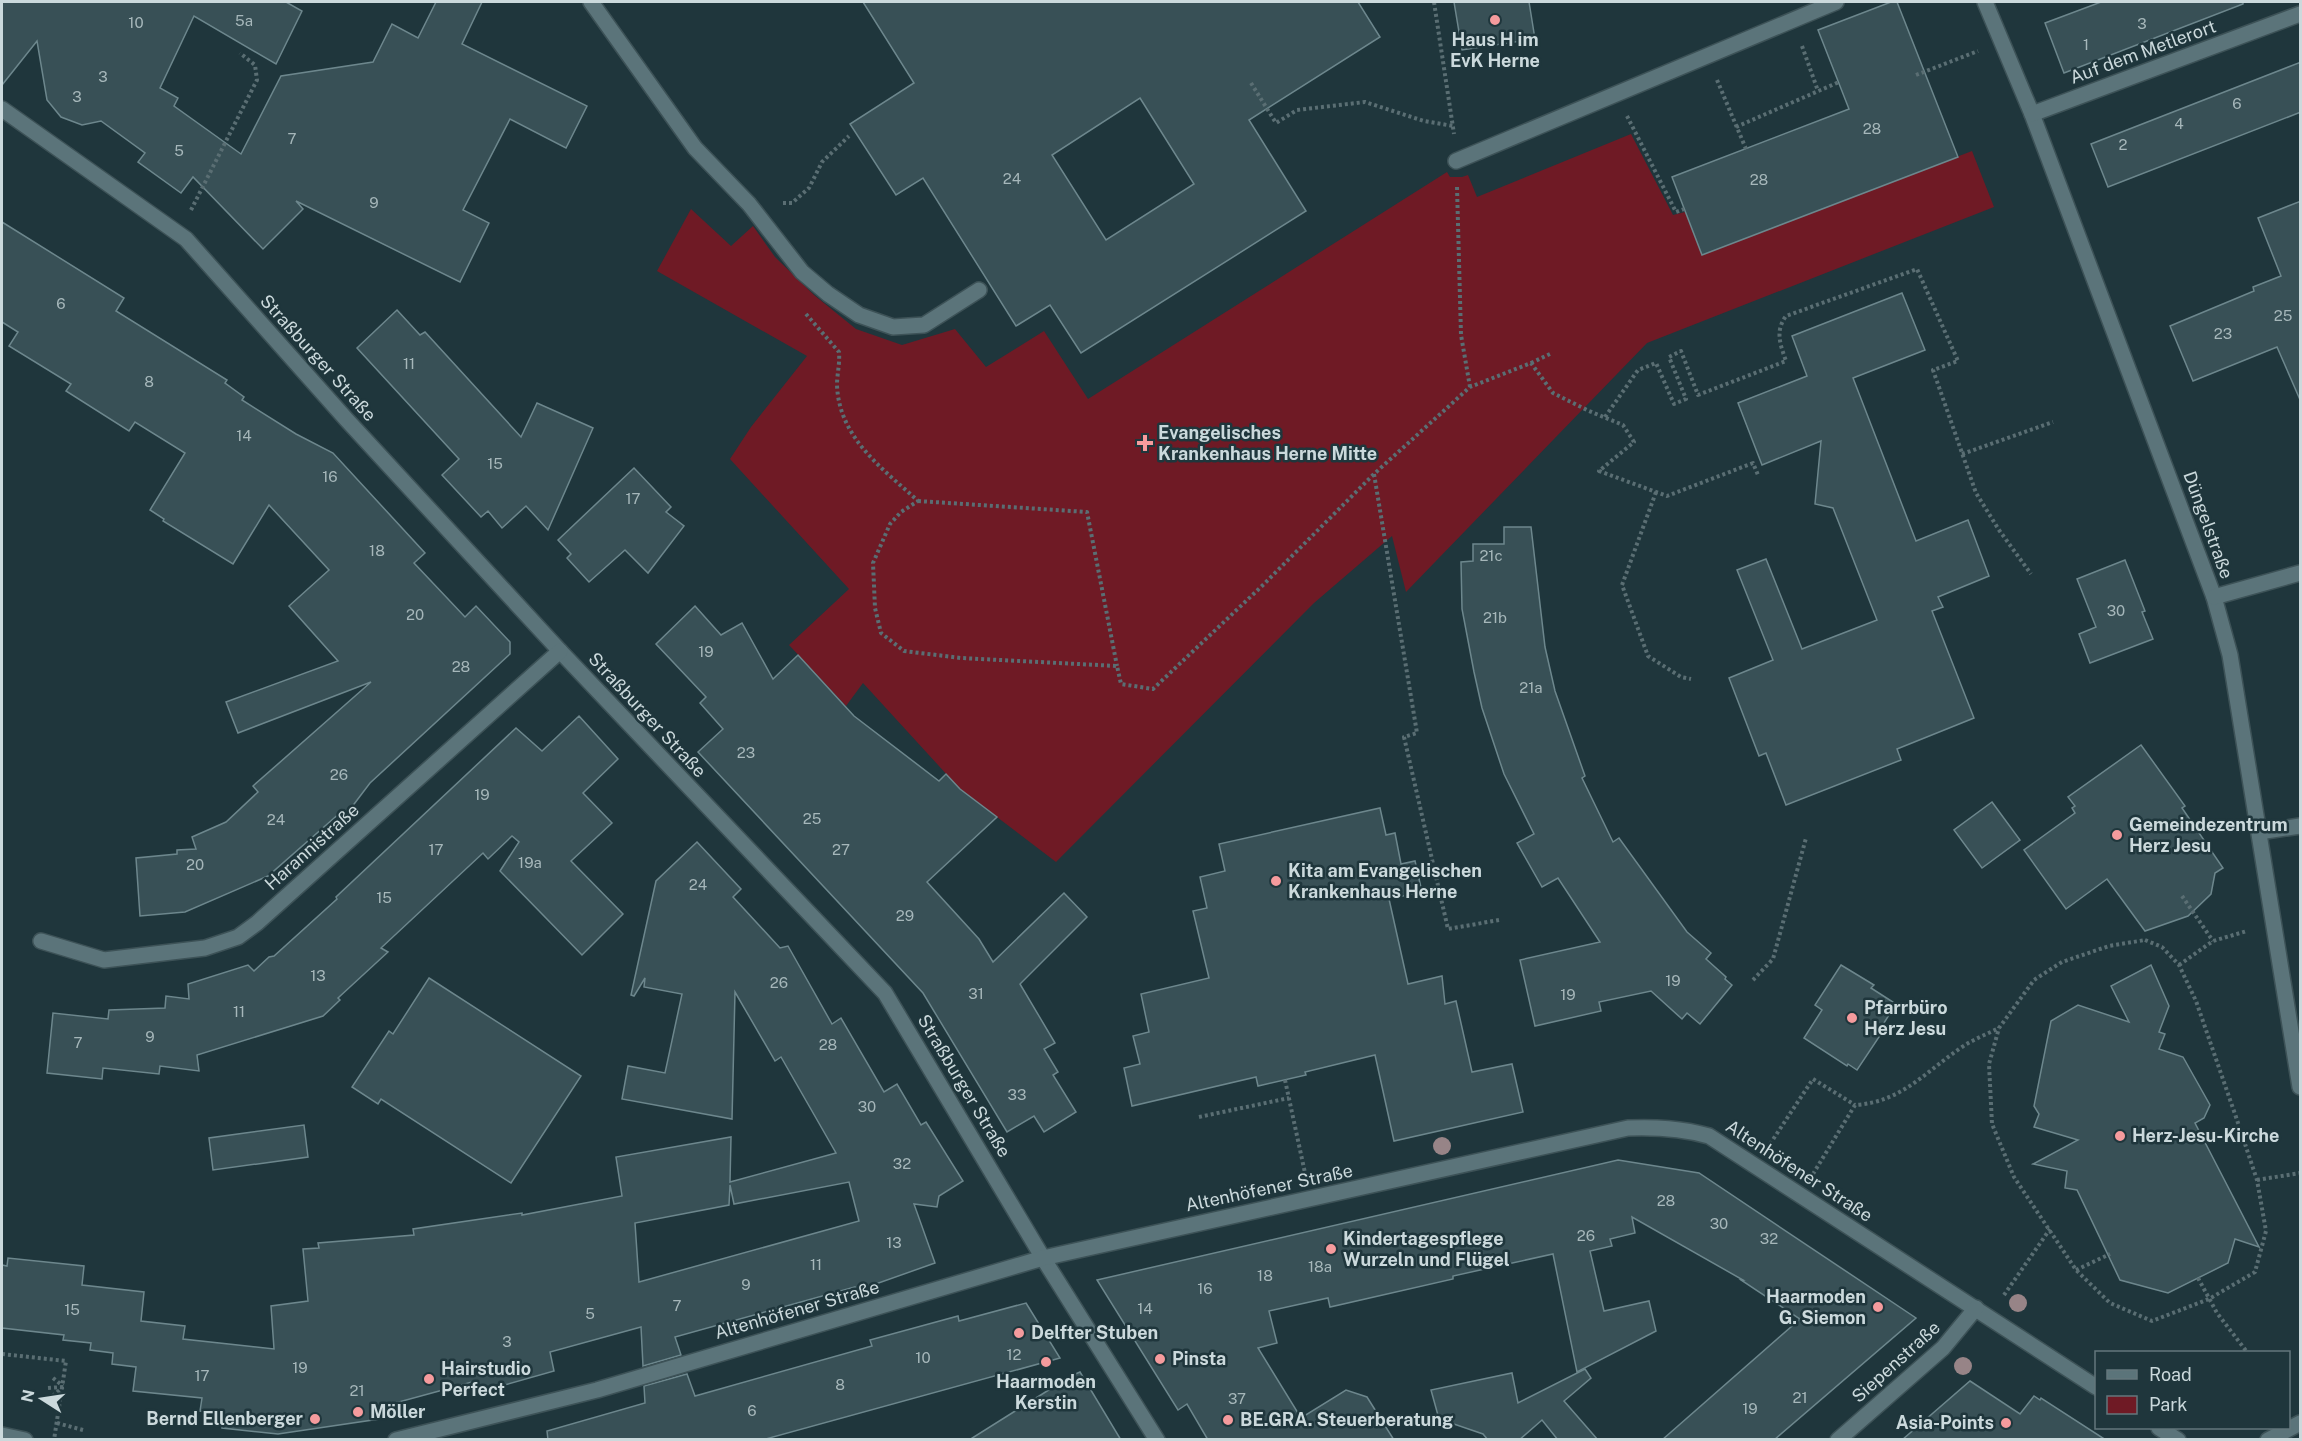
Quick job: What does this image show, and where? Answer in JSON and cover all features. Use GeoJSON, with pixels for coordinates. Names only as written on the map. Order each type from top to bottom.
{"type":"FeatureCollection","features":[{"type":"Feature","properties":{"kind":"street"},"geometry":{"type":"LineString","coordinates":[[591,2],[696,148],[749,204],[802,272],[828,294],[859,315],[893,327],[924,325],[979,290]]}},
{"type":"Feature","properties":{"kind":"street"},"geometry":{"type":"LineString","coordinates":[[1456,161],[1836,2]]}},
{"type":"Feature","properties":{"kind":"street","name":"Düngelstraße"},"geometry":{"type":"LineString","coordinates":[[1985,2],[2032,114],[2214,597],[2230,655],[2301,1087]]}},
{"type":"Feature","properties":{"kind":"street","name":"Auf dem Metlerort"},"geometry":{"type":"LineString","coordinates":[[2032,114],[2301,14]]}},
{"type":"Feature","properties":{"kind":"street","name":"Straßburger Straße"},"geometry":{"type":"LineString","coordinates":[[2,109],[186,239],[346,419],[560,651],[885,993],[1043,1258],[1157,1440]]}},
{"type":"Feature","properties":{"kind":"street"},"geometry":{"type":"LineString","coordinates":[[2214,597],[2301,573]]}},
{"type":"Feature","properties":{"kind":"street","name":"Harannistraße"},"geometry":{"type":"LineString","coordinates":[[41,941],[104,960],[205,948],[238,937],[266,915],[560,651]]}},
{"type":"Feature","properties":{"kind":"street"},"geometry":{"type":"LineString","coordinates":[[2259,832],[2301,826]]}},
{"type":"Feature","properties":{"kind":"street","name":"Altenhöfener Straße"},"geometry":{"type":"LineString","coordinates":[[396,1440],[597,1390],[1043,1258],[1628,1128],[1658,1127],[1685,1129],[1709,1136],[2095,1386]]}},
{"type":"Feature","properties":{"kind":"street","name":"Siepenstraße"},"geometry":{"type":"LineString","coordinates":[[1838,1440],[1943,1348],[1976,1308]]}},
{"type":"Feature","properties":{"kind":"street"},"geometry":{"type":"LineString","coordinates":[[2161,1429],[2178,1440]]}},
{"type":"Feature","properties":{"kind":"street"},"geometry":{"type":"LineString","coordinates":[[2268,1440],[2289,1429]]}},
{"type":"Feature","properties":{"kind":"street"},"geometry":{"type":"LineString","coordinates":[[2,1435],[26,1440]]}},
{"type":"Feature","properties":{"kind":"path"},"geometry":{"type":"LineString","coordinates":[[1434,2],[1453,126],[1461,335],[1470,387]]}},
{"type":"Feature","properties":{"kind":"path"},"geometry":{"type":"LineString","coordinates":[[1793,19],[1818,91]]}},
{"type":"Feature","properties":{"kind":"path"},"geometry":{"type":"LineString","coordinates":[[1916,75],[2001,42]]}},
{"type":"Feature","properties":{"kind":"path"},"geometry":{"type":"LineString","coordinates":[[178,234],[257,80],[255,65],[240,53]]}},
{"type":"Feature","properties":{"kind":"path"},"geometry":{"type":"LineString","coordinates":[[1707,56],[1746,149]]}},
{"type":"Feature","properties":{"kind":"path"},"geometry":{"type":"LineString","coordinates":[[1736,127],[1839,82]]}},
{"type":"Feature","properties":{"kind":"path"},"geometry":{"type":"LineString","coordinates":[[1251,83],[1276,123],[1297,110],[1365,102],[1424,121],[1453,126]]}},
{"type":"Feature","properties":{"kind":"path"},"geometry":{"type":"LineString","coordinates":[[1617,93],[1633,131],[1676,212],[1684,209]]}},
{"type":"Feature","properties":{"kind":"path"},"geometry":{"type":"LineString","coordinates":[[749,204],[792,203],[809,188],[822,162],[849,136]]}},
{"type":"Feature","properties":{"kind":"path"},"geometry":{"type":"LineString","coordinates":[[1605,417],[1638,370],[1656,363],[1674,404],[1686,399],[1669,357],[1681,351],[1698,395],[1786,361],[1779,338],[1780,324],[1786,315],[1917,269],[1958,361],[1933,370],[1976,493],[2031,574]]}},
{"type":"Feature","properties":{"kind":"path"},"geometry":{"type":"LineString","coordinates":[[804,312],[839,352],[837,385],[850,433],[866,453],[918,501]]}},
{"type":"Feature","properties":{"kind":"path"},"geometry":{"type":"LineString","coordinates":[[1117,666],[961,658],[904,651],[881,633],[875,608],[873,563],[890,524],[901,512],[918,501],[1087,512],[1117,666],[1120,684],[1153,689],[1263,585],[1374,474],[1470,387],[1552,353]]}},
{"type":"Feature","properties":{"kind":"path"},"geometry":{"type":"LineString","coordinates":[[1531,363],[1553,393],[1623,425],[1634,442],[1599,471],[1667,496],[1753,463],[1758,475]]}},
{"type":"Feature","properties":{"kind":"path"},"geometry":{"type":"LineString","coordinates":[[1962,454],[2053,422]]}},
{"type":"Feature","properties":{"kind":"path"},"geometry":{"type":"LineString","coordinates":[[1374,474],[1417,733],[1404,737],[1449,929],[1499,920]]}},
{"type":"Feature","properties":{"kind":"path"},"geometry":{"type":"LineString","coordinates":[[1656,492],[1622,585],[1648,656],[1681,677],[1691,679]]}},
{"type":"Feature","properties":{"kind":"path"},"geometry":{"type":"LineString","coordinates":[[1753,980],[1773,959],[1806,838]]}},
{"type":"Feature","properties":{"kind":"path"},"geometry":{"type":"LineString","coordinates":[[2182,896],[2213,941]]}},
{"type":"Feature","properties":{"kind":"path"},"geometry":{"type":"LineString","coordinates":[[2179,965],[2213,941],[2273,926]]}},
{"type":"Feature","properties":{"kind":"path"},"geometry":{"type":"LineString","coordinates":[[2145,940],[2162,946],[2179,965],[2196,1001],[2257,1180],[2266,1231],[2255,1272],[2209,1299],[2152,1321],[2110,1303],[2076,1270],[2014,1178],[1992,1124],[1989,1064],[1999,1028],[2034,980],[2062,962],[2109,946],[2145,940]]}},
{"type":"Feature","properties":{"kind":"path"},"geometry":{"type":"LineString","coordinates":[[1755,1166],[1813,1079],[1855,1106],[1875,1104],[1893,1097],[1964,1045],[1999,1028]]}},
{"type":"Feature","properties":{"kind":"path"},"geometry":{"type":"LineString","coordinates":[[1285,1080],[1302,1160]]}},
{"type":"Feature","properties":{"kind":"path"},"geometry":{"type":"LineString","coordinates":[[1199,1118],[1289,1098]]}},
{"type":"Feature","properties":{"kind":"path"},"geometry":{"type":"LineString","coordinates":[[1800,1195],[1855,1106]]}},
{"type":"Feature","properties":{"kind":"path"},"geometry":{"type":"LineString","coordinates":[[2257,1180],[2301,1173]]}},
{"type":"Feature","properties":{"kind":"path"},"geometry":{"type":"LineString","coordinates":[[2014,1280],[2050,1229]]}},
{"type":"Feature","properties":{"kind":"path"},"geometry":{"type":"LineString","coordinates":[[2076,1270],[2110,1254]]}},
{"type":"Feature","properties":{"kind":"path"},"geometry":{"type":"LineString","coordinates":[[2198,1278],[2209,1299],[2246,1351]]}},
{"type":"Feature","properties":{"kind":"path"},"geometry":{"type":"LineString","coordinates":[[2,1354],[66,1361],[54,1440]]}},
{"type":"Feature","properties":{"kind":"path"},"geometry":{"type":"LineString","coordinates":[[53,1378],[63,1387]]}},
{"type":"Feature","properties":{"kind":"path"},"geometry":{"type":"LineString","coordinates":[[48,1388],[63,1387]]}},
{"type":"Feature","properties":{"kind":"path"},"geometry":{"type":"LineString","coordinates":[[48,1400],[63,1387]]}},
{"type":"Feature","properties":{"kind":"path"},"geometry":{"type":"LineString","coordinates":[[57,1423],[83,1430]]}},
{"type":"Feature","properties":{"kind":"green space"},"geometry":{"type":"Polygon","coordinates":[[[1631,134],[1673,215],[1685,212],[1702,255],[1972,151],[1994,207],[1647,343],[1406,592],[1392,536],[1314,603],[1056,862],[960,789],[863,683],[846,706],[789,645],[849,589],[730,459],[751,427],[807,356],[657,271],[691,209],[731,246],[753,226],[775,257],[814,295],[856,329],[902,345],[955,329],[986,367],[1044,331],[1088,399],[1447,172],[1450,177],[1468,175],[1477,197],[1631,134]]]}},
{"type":"Feature","properties":{"kind":"building"},"geometry":{"type":"Polygon","coordinates":[[[2,2],[286,2],[302,11],[276,64],[194,16],[160,88],[178,98],[174,106],[241,154],[281,76],[373,62],[392,24],[418,38],[436,2],[482,2],[462,44],[587,106],[566,148],[510,119],[463,210],[489,223],[460,282],[296,201],[303,209],[263,249],[193,177],[181,193],[138,162],[145,153],[101,121],[82,125],[61,117],[47,100],[37,41],[2,85],[2,2]]]}},
{"type":"Feature","properties":{"kind":"building"},"geometry":{"type":"Polygon","coordinates":[[[863,2],[1358,2],[1380,37],[1249,120],[1306,211],[1081,353],[1050,305],[1016,326],[923,178],[896,195],[850,124],[914,83],[863,2]],[[1140,98],[1052,155],[1106,240],[1194,184],[1140,98]]]}},
{"type":"Feature","properties":{"kind":"building","name":"Haus H im EvK Herne"},"geometry":{"type":"Polygon","coordinates":[[[1454,2],[1529,2],[1535,39],[1462,50],[1454,2]]]}},
{"type":"Feature","properties":{"kind":"building"},"geometry":{"type":"Polygon","coordinates":[[[1891,2],[1897,2],[1958,157],[1702,255],[1672,177],[1849,109],[1818,30],[1891,2]]]}},
{"type":"Feature","properties":{"kind":"building"},"geometry":{"type":"Polygon","coordinates":[[[2101,2],[2243,2],[2243,4],[2064,73],[2045,23],[2101,2]]]}},
{"type":"Feature","properties":{"kind":"building"},"geometry":{"type":"Polygon","coordinates":[[[2301,62],[2301,112],[2108,187],[2091,144],[2301,62]]]}},
{"type":"Feature","properties":{"kind":"building"},"geometry":{"type":"Polygon","coordinates":[[[2301,201],[2301,402],[2277,347],[2193,381],[2170,326],[2254,291],[2253,287],[2281,276],[2258,218],[2301,201]]]}},
{"type":"Feature","properties":{"kind":"building"},"geometry":{"type":"Polygon","coordinates":[[[2,222],[124,298],[116,311],[227,380],[225,383],[244,397],[242,400],[296,434],[333,453],[425,553],[414,563],[465,617],[476,606],[510,642],[510,654],[370,783],[345,816],[341,812],[268,876],[185,912],[140,916],[136,858],[177,854],[177,850],[196,849],[192,837],[226,822],[258,792],[253,786],[371,682],[238,733],[226,702],[338,661],[289,606],[329,570],[269,505],[233,564],[163,521],[164,519],[150,510],[185,453],[135,422],[129,431],[66,391],[71,384],[9,346],[18,332],[2,322],[2,222]]]}},
{"type":"Feature","properties":{"kind":"building"},"geometry":{"type":"Polygon","coordinates":[[[1902,293],[1925,350],[1853,378],[1916,541],[1968,520],[1989,576],[1938,597],[1943,607],[1932,611],[1974,718],[1897,749],[1901,760],[1786,805],[1766,753],[1759,756],[1729,678],[1773,660],[1737,570],[1766,559],[1802,649],[1877,620],[1833,508],[1815,504],[1821,441],[1762,465],[1738,403],[1807,376],[1792,336],[1902,293]]]}},
{"type":"Feature","properties":{"kind":"building"},"geometry":{"type":"Polygon","coordinates":[[[397,310],[420,335],[425,332],[521,437],[537,403],[593,428],[548,530],[526,506],[502,528],[488,511],[481,517],[442,475],[459,459],[357,348],[397,310]]]}},
{"type":"Feature","properties":{"kind":"building"},"geometry":{"type":"Polygon","coordinates":[[[634,468],[671,507],[666,512],[684,526],[648,573],[625,550],[589,582],[567,558],[571,554],[558,540],[634,468]]]}},
{"type":"Feature","properties":{"kind":"building"},"geometry":{"type":"Polygon","coordinates":[[[1504,527],[1531,527],[1545,647],[1555,691],[1585,776],[1582,778],[1613,842],[1619,838],[1687,932],[1711,953],[1706,959],[1732,985],[1700,1024],[1687,1013],[1682,1019],[1651,991],[1599,1002],[1601,1011],[1535,1026],[1520,960],[1600,942],[1558,878],[1542,887],[1517,843],[1534,834],[1504,774],[1482,708],[1462,609],[1461,562],[1473,561],[1473,544],[1504,544],[1504,527]]]}},
{"type":"Feature","properties":{"kind":"building"},"geometry":{"type":"Polygon","coordinates":[[[2125,560],[2145,611],[2142,612],[2153,639],[2090,663],[2079,634],[2096,627],[2077,579],[2125,560]]]}},
{"type":"Feature","properties":{"kind":"building"},"geometry":{"type":"Polygon","coordinates":[[[695,606],[721,635],[742,623],[773,679],[798,655],[854,716],[939,781],[946,774],[960,789],[997,817],[927,882],[979,939],[993,962],[1064,893],[1087,917],[1020,984],[1055,1043],[1044,1049],[1058,1072],[1053,1075],[1076,1112],[1044,1132],[1034,1116],[1007,1132],[923,993],[698,752],[723,729],[700,703],[706,697],[656,644],[695,606]]]}},
{"type":"Feature","properties":{"kind":"building"},"geometry":{"type":"Polygon","coordinates":[[[579,716],[618,759],[583,793],[612,823],[571,861],[623,914],[582,955],[500,871],[519,842],[512,836],[488,859],[483,853],[381,948],[388,952],[338,998],[340,1000],[323,1016],[197,1055],[199,1071],[160,1066],[159,1074],[103,1068],[102,1079],[47,1073],[53,1013],[108,1019],[109,1010],[165,1008],[166,996],[189,999],[188,984],[248,965],[254,971],[337,899],[336,897],[516,728],[542,751],[579,716]]]}},
{"type":"Feature","properties":{"kind":"building","name":"Gemeindezentrum Herz Jesu"},"geometry":{"type":"Polygon","coordinates":[[[2141,745],[2185,806],[2182,808],[2223,868],[2215,873],[2211,894],[2188,916],[2145,931],[2107,879],[2066,909],[2024,850],[2075,813],[2072,808],[2075,806],[2068,797],[2141,745]]]}},
{"type":"Feature","properties":{"kind":"building"},"geometry":{"type":"Polygon","coordinates":[[[1992,802],[2020,840],[1982,868],[1954,830],[1992,802]]]}},
{"type":"Feature","properties":{"kind":"building"},"geometry":{"type":"Polygon","coordinates":[[[1380,808],[1386,835],[1395,833],[1401,864],[1415,861],[1422,892],[1389,899],[1408,984],[1442,976],[1445,1004],[1456,1001],[1472,1072],[1512,1064],[1523,1112],[1394,1141],[1375,1055],[1258,1086],[1256,1077],[1132,1106],[1124,1068],[1140,1064],[1133,1036],[1149,1032],[1141,994],[1209,978],[1193,911],[1207,908],[1200,877],[1225,871],[1219,844],[1380,808]]]}},
{"type":"Feature","properties":{"kind":"building"},"geometry":{"type":"Polygon","coordinates":[[[697,842],[741,889],[733,897],[780,948],[788,946],[832,1024],[841,1018],[884,1092],[897,1084],[921,1125],[926,1122],[963,1181],[939,1196],[937,1207],[914,1204],[935,1263],[856,1291],[855,1287],[675,1337],[681,1355],[643,1366],[641,1327],[550,1352],[554,1371],[480,1392],[476,1381],[384,1406],[386,1418],[278,1434],[222,1428],[223,1414],[200,1411],[202,1398],[133,1391],[136,1367],[112,1364],[113,1353],[90,1350],[91,1343],[63,1340],[64,1335],[2,1328],[2,1265],[7,1266],[8,1258],[84,1266],[82,1285],[144,1292],[141,1321],[185,1326],[183,1339],[274,1349],[271,1306],[308,1301],[303,1249],[319,1248],[318,1243],[414,1235],[413,1229],[522,1213],[522,1215],[622,1196],[616,1157],[731,1137],[730,1182],[836,1153],[781,1057],[775,1061],[735,992],[732,1119],[622,1099],[628,1066],[665,1073],[682,994],[644,987],[645,978],[634,996],[631,995],[656,881],[697,842]],[[849,1182],[734,1204],[730,1185],[729,1205],[635,1223],[639,1282],[859,1221],[849,1182]]]}},
{"type":"Feature","properties":{"kind":"building","name":"Pfarrbüro Herz Jesu"},"geometry":{"type":"Polygon","coordinates":[[[1841,965],[1874,985],[1871,988],[1896,1004],[1882,1026],[1885,1028],[1857,1070],[1804,1038],[1822,1010],[1815,1005],[1841,965]]]}},
{"type":"Feature","properties":{"kind":"building","name":"Herz-Jesu-Kirche"},"geometry":{"type":"Polygon","coordinates":[[[2151,965],[2169,1006],[2159,1032],[2165,1034],[2159,1049],[2183,1057],[2210,1105],[2204,1118],[2195,1123],[2259,1247],[2235,1239],[2228,1263],[2168,1293],[2120,1280],[2077,1190],[2065,1188],[2067,1171],[2033,1164],[2078,1140],[2034,1127],[2039,1114],[2034,1106],[2051,1021],[2078,1005],[2129,1022],[2111,986],[2151,965]]]}},
{"type":"Feature","properties":{"kind":"building"},"geometry":{"type":"Polygon","coordinates":[[[429,978],[581,1076],[511,1183],[381,1099],[378,1104],[352,1087],[389,1031],[393,1034],[429,978]]]}},
{"type":"Feature","properties":{"kind":"building"},"geometry":{"type":"Polygon","coordinates":[[[304,1125],[308,1157],[213,1170],[209,1138],[304,1125]]]}},
{"type":"Feature","properties":{"kind":"building"},"geometry":{"type":"Polygon","coordinates":[[[1618,1160],[1699,1173],[1916,1318],[1774,1440],[1662,1440],[1800,1319],[1741,1280],[1743,1280],[1632,1217],[1635,1233],[1610,1239],[1612,1246],[1590,1251],[1604,1311],[1649,1301],[1656,1331],[1577,1372],[1553,1254],[1330,1307],[1328,1298],[1269,1311],[1277,1343],[1258,1348],[1301,1418],[1346,1390],[1367,1397],[1394,1440],[1208,1440],[1187,1404],[1178,1410],[1097,1280],[1618,1160]]]}},
{"type":"Feature","properties":{"kind":"building"},"geometry":{"type":"Polygon","coordinates":[[[1026,1303],[1060,1358],[762,1440],[548,1440],[547,1431],[645,1403],[644,1386],[687,1374],[695,1396],[872,1346],[870,1340],[958,1316],[959,1321],[1026,1303]]]}},
{"type":"Feature","properties":{"kind":"building"},"geometry":{"type":"Polygon","coordinates":[[[1585,1369],[1591,1378],[1564,1401],[1598,1440],[1558,1440],[1542,1420],[1519,1440],[1488,1440],[1483,1434],[1439,1419],[1431,1390],[1512,1373],[1518,1403],[1585,1369]]]}},
{"type":"Feature","properties":{"kind":"building"},"geometry":{"type":"Polygon","coordinates":[[[1080,1372],[1121,1440],[969,1440],[1071,1376],[1080,1372]]]}},
{"type":"Feature","properties":{"kind":"building"},"geometry":{"type":"Polygon","coordinates":[[[1970,1381],[2020,1414],[2034,1396],[2040,1400],[2041,1398],[2106,1440],[1902,1440],[1970,1381]]]}},
{"type":"Feature","properties":{"kind":"place","name":"Haus H im EvK Herne"},"geometry":{"type":"Point","coordinates":[1495,20]}},
{"type":"Feature","properties":{"kind":"place","name":"Evangelisches Krankenhaus Herne Mitte"},"geometry":{"type":"Point","coordinates":[1145,443]}},
{"type":"Feature","properties":{"kind":"place","name":"Gemeindezentrum Herz Jesu"},"geometry":{"type":"Point","coordinates":[2117,835]}},
{"type":"Feature","properties":{"kind":"place","name":"Kita am Evangelischen Krankenhaus Herne"},"geometry":{"type":"Point","coordinates":[1276,881]}},
{"type":"Feature","properties":{"kind":"place","name":"Pfarrbüro Herz Jesu"},"geometry":{"type":"Point","coordinates":[1852,1018]}},
{"type":"Feature","properties":{"kind":"place","name":"Herz-Jesu-Kirche"},"geometry":{"type":"Point","coordinates":[2120,1136]}},
{"type":"Feature","properties":{"kind":"place","name":"Kindertagespflege Wurzeln und Flügel"},"geometry":{"type":"Point","coordinates":[1331,1249]}},
{"type":"Feature","properties":{"kind":"place","name":"Haarmoden G. Siemon"},"geometry":{"type":"Point","coordinates":[1878,1307]}},
{"type":"Feature","properties":{"kind":"place","name":"Delfter Stuben"},"geometry":{"type":"Point","coordinates":[1019,1333]}},
{"type":"Feature","properties":{"kind":"place","name":"Pinsta"},"geometry":{"type":"Point","coordinates":[1160,1359]}},
{"type":"Feature","properties":{"kind":"place","name":"Haarmoden Kerstin"},"geometry":{"type":"Point","coordinates":[1046,1362]}},
{"type":"Feature","properties":{"kind":"place","name":"Hairstudio Perfect"},"geometry":{"type":"Point","coordinates":[429,1379]}},
{"type":"Feature","properties":{"kind":"place","name":"Möller"},"geometry":{"type":"Point","coordinates":[358,1412]}},
{"type":"Feature","properties":{"kind":"place","name":"Bernd Ellenberger"},"geometry":{"type":"Point","coordinates":[315,1419]}},
{"type":"Feature","properties":{"kind":"place","name":"BE.GRA. Steuerberatung"},"geometry":{"type":"Point","coordinates":[1228,1420]}},
{"type":"Feature","properties":{"kind":"place","name":"Asia-Points"},"geometry":{"type":"Point","coordinates":[2006,1423]}}]}
